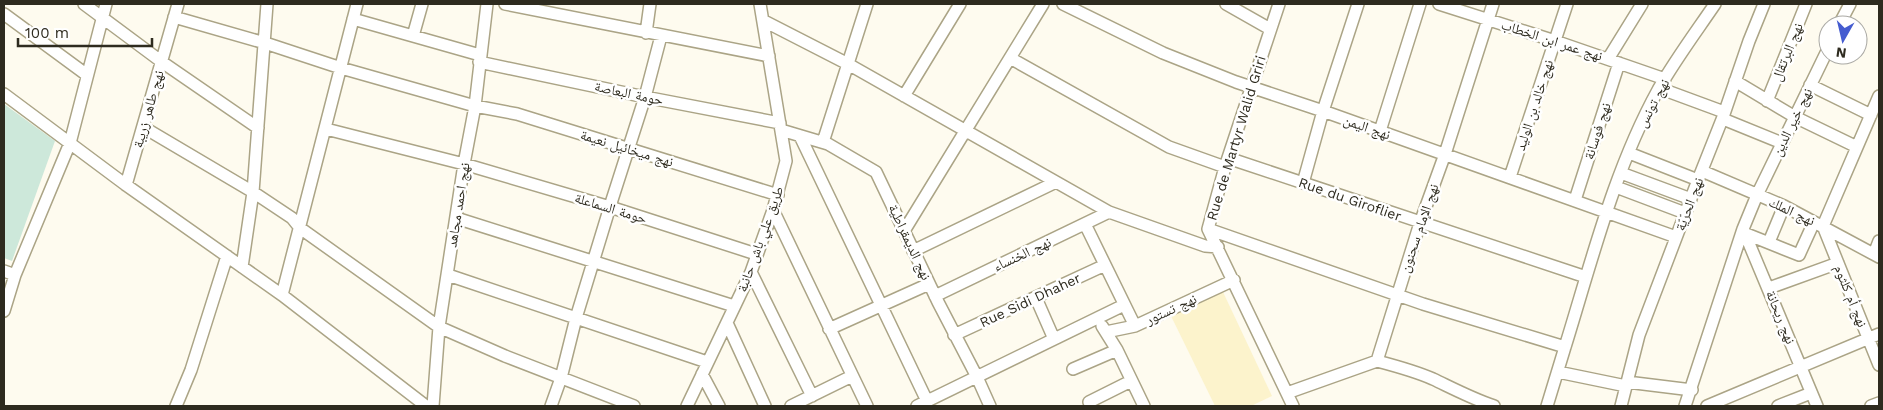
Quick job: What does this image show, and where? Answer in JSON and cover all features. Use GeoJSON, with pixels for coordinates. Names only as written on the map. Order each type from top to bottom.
{"type":"FeatureCollection","features":[{"type":"Feature","properties":{"kind":"street"},"geometry":{"type":"LineString","coordinates":[[84,4],[103,16],[162,62],[258,128]]}},
{"type":"Feature","properties":{"kind":"street"},"geometry":{"type":"LineString","coordinates":[[4,311],[15,275],[70,143],[106,4]]}},
{"type":"Feature","properties":{"kind":"street","name":"نهج طاهر زريبة"},"geometry":{"type":"LineString","coordinates":[[126,184],[178,4]]}},
{"type":"Feature","properties":{"kind":"street"},"geometry":{"type":"LineString","coordinates":[[242,267],[253,192],[267,4]]}},
{"type":"Feature","properties":{"kind":"street"},"geometry":{"type":"LineString","coordinates":[[282,295],[357,4]]}},
{"type":"Feature","properties":{"kind":"street"},"geometry":{"type":"LineString","coordinates":[[413,36],[422,4]]}},
{"type":"Feature","properties":{"kind":"street","name":"نهج احمد مجاهد"},"geometry":{"type":"LineString","coordinates":[[433,406],[439,327],[464,164],[475,106],[487,4]]}},
{"type":"Feature","properties":{"kind":"street"},"geometry":{"type":"LineString","coordinates":[[505,4],[769,56]]}},
{"type":"Feature","properties":{"kind":"street"},"geometry":{"type":"LineString","coordinates":[[646,33],[650,4]]}},
{"type":"Feature","properties":{"kind":"street","name":"طريق علي باش حانبة"},"geometry":{"type":"LineString","coordinates":[[687,406],[751,272],[773,210],[786,161],[760,4]]}},
{"type":"Feature","properties":{"kind":"street"},"geometry":{"type":"LineString","coordinates":[[823,142],[867,4]]}},
{"type":"Feature","properties":{"kind":"street"},"geometry":{"type":"LineString","coordinates":[[904,96],[960,4]]}},
{"type":"Feature","properties":{"kind":"street"},"geometry":{"type":"LineString","coordinates":[[904,231],[1043,4]]}},
{"type":"Feature","properties":{"kind":"street","name":"نهج اليمن"},"geometry":{"type":"LineString","coordinates":[[1063,4],[1163,53],[1251,87],[1607,211],[1676,237]]}},
{"type":"Feature","properties":{"kind":"street"},"geometry":{"type":"LineString","coordinates":[[1226,4],[1270,29]]}},
{"type":"Feature","properties":{"kind":"street","name":"Rue de Martyr Walid Griri"},"geometry":{"type":"LineString","coordinates":[[1279,4],[1226,163],[1208,229],[1234,280],[1288,402]]}},
{"type":"Feature","properties":{"kind":"street"},"geometry":{"type":"LineString","coordinates":[[1303,183],[1323,112],[1358,4]]}},
{"type":"Feature","properties":{"kind":"street"},"geometry":{"type":"LineString","coordinates":[[1380,132],[1420,4]]}},
{"type":"Feature","properties":{"kind":"street","name":"نهج عمر ابن الخطاب"},"geometry":{"type":"LineString","coordinates":[[1439,4],[1614,61],[1724,116]]}},
{"type":"Feature","properties":{"kind":"street","name":"نهج الإمام سحنون"},"geometry":{"type":"LineString","coordinates":[[1377,361],[1420,223],[1493,4]]}},
{"type":"Feature","properties":{"kind":"street","name":"نهج خالد بن الوليد"},"geometry":{"type":"LineString","coordinates":[[1510,177],[1567,4]]}},
{"type":"Feature","properties":{"kind":"street","name":"نهج فوسانة"},"geometry":{"type":"LineString","coordinates":[[1575,200],[1614,61],[1642,4]]}},
{"type":"Feature","properties":{"kind":"street","name":"نهج تونس"},"geometry":{"type":"LineString","coordinates":[[1547,406],[1607,211],[1629,153],[1662,84],[1715,4]]}},
{"type":"Feature","properties":{"kind":"street","name":"نهج الحرّيّة"},"geometry":{"type":"LineString","coordinates":[[1621,406],[1639,335],[1724,116],[1734,81],[1764,4]]}},
{"type":"Feature","properties":{"kind":"street","name":"نهج البرتقال"},"geometry":{"type":"LineString","coordinates":[[1768,101],[1806,4]]}},
{"type":"Feature","properties":{"kind":"street"},"geometry":{"type":"LineString","coordinates":[[4,14],[87,75]]}},
{"type":"Feature","properties":{"kind":"street","name":"نهج ميخائيل نعيمة"},"geometry":{"type":"LineString","coordinates":[[174,17],[265,43],[341,68],[475,106],[517,114],[778,194]]}},
{"type":"Feature","properties":{"kind":"street","name":"حومة البعاصة"},"geometry":{"type":"LineString","coordinates":[[353,19],[413,36],[480,59],[781,126]]}},
{"type":"Feature","properties":{"kind":"street"},"geometry":{"type":"LineString","coordinates":[[764,21],[848,64],[1109,212],[1205,246],[1218,247]]}},
{"type":"Feature","properties":{"kind":"street"},"geometry":{"type":"LineString","coordinates":[[551,406],[561,378],[576,318],[645,97],[661,36]]}},
{"type":"Feature","properties":{"kind":"street","name":"Rue du Giroflier"},"geometry":{"type":"LineString","coordinates":[[1010,58],[1153,139],[1185,154],[1303,183],[1586,277]]}},
{"type":"Feature","properties":{"kind":"street","name":"نهج خير الدين"},"geometry":{"type":"LineString","coordinates":[[1685,406],[1757,195],[1820,65]]}},
{"type":"Feature","properties":{"kind":"street"},"geometry":{"type":"LineString","coordinates":[[1734,81],[1795,117],[1857,148]]}},
{"type":"Feature","properties":{"kind":"street"},"geometry":{"type":"LineString","coordinates":[[1810,85],[1871,115]]}},
{"type":"Feature","properties":{"kind":"street"},"geometry":{"type":"LineString","coordinates":[[4,94],[282,295],[426,406]]}},
{"type":"Feature","properties":{"kind":"street"},"geometry":{"type":"LineString","coordinates":[[1744,231],[1800,255],[1819,224],[1857,148],[1879,96]]}},
{"type":"Feature","properties":{"kind":"street"},"geometry":{"type":"LineString","coordinates":[[1724,116],[1782,143]]}},
{"type":"Feature","properties":{"kind":"street","name":"نهج الديمقراطية"},"geometry":{"type":"LineString","coordinates":[[781,126],[800,136],[823,142],[876,172],[934,296],[977,377],[990,406]]}},
{"type":"Feature","properties":{"kind":"street"},"geometry":{"type":"LineString","coordinates":[[143,128],[253,192],[292,218],[300,228],[439,327],[634,406]]}},
{"type":"Feature","properties":{"kind":"street","name":"حومة السماعلة"},"geometry":{"type":"LineString","coordinates":[[326,129],[464,164],[610,207],[756,254]]}},
{"type":"Feature","properties":{"kind":"street"},"geometry":{"type":"LineString","coordinates":[[800,136],[904,350],[922,404],[1124,305]]}},
{"type":"Feature","properties":{"kind":"street","name":"نهج الملك"},"geometry":{"type":"LineString","coordinates":[[1629,153],[1700,175],[1784,206],[1877,255]]}},
{"type":"Feature","properties":{"kind":"street"},"geometry":{"type":"LineString","coordinates":[[1621,173],[1691,198]]}},
{"type":"Feature","properties":{"kind":"street"},"geometry":{"type":"LineString","coordinates":[[913,251],[1056,182]]}},
{"type":"Feature","properties":{"kind":"street"},"geometry":{"type":"LineString","coordinates":[[1616,187],[1685,213]]}},
{"type":"Feature","properties":{"kind":"street"},"geometry":{"type":"LineString","coordinates":[[1769,242],[1784,206]]}},
{"type":"Feature","properties":{"kind":"street"},"geometry":{"type":"LineString","coordinates":[[773,210],[867,406]]}},
{"type":"Feature","properties":{"kind":"street","name":"نهج الخنساء"},"geometry":{"type":"LineString","coordinates":[[934,296],[1109,212]]}},
{"type":"Feature","properties":{"kind":"street"},"geometry":{"type":"LineString","coordinates":[[456,218],[734,306]]}},
{"type":"Feature","properties":{"kind":"street"},"geometry":{"type":"LineString","coordinates":[[1086,224],[1124,305],[1136,326]]}},
{"type":"Feature","properties":{"kind":"street","name":"نهج أم كلثوم"},"geometry":{"type":"LineString","coordinates":[[1819,224],[1838,262],[1879,365]]}},
{"type":"Feature","properties":{"kind":"street"},"geometry":{"type":"LineString","coordinates":[[1208,229],[1457,315],[1565,347]]}},
{"type":"Feature","properties":{"kind":"street","name":"نهج ريحانة"},"geometry":{"type":"LineString","coordinates":[[1744,231],[1817,406]]}},
{"type":"Feature","properties":{"kind":"street"},"geometry":{"type":"LineString","coordinates":[[1877,255],[1879,241]]}},
{"type":"Feature","properties":{"kind":"street"},"geometry":{"type":"LineString","coordinates":[[176,406],[192,370],[227,256]]}},
{"type":"Feature","properties":{"kind":"street"},"geometry":{"type":"LineString","coordinates":[[1769,288],[1838,262]]}},
{"type":"Feature","properties":{"kind":"street","name":"Rue Sidi Dhaher"},"geometry":{"type":"LineString","coordinates":[[954,335],[1105,266]]}},
{"type":"Feature","properties":{"kind":"street"},"geometry":{"type":"LineString","coordinates":[[4,271],[15,275]]}},
{"type":"Feature","properties":{"kind":"street"},"geometry":{"type":"LineString","coordinates":[[751,272],[812,396]]}},
{"type":"Feature","properties":{"kind":"street"},"geometry":{"type":"LineString","coordinates":[[448,275],[707,362]]}},
{"type":"Feature","properties":{"kind":"street","name":"نهج تستور"},"geometry":{"type":"LineString","coordinates":[[1106,332],[1136,326],[1234,280]]}},
{"type":"Feature","properties":{"kind":"street"},"geometry":{"type":"LineString","coordinates":[[829,329],[929,284]]}},
{"type":"Feature","properties":{"kind":"street"},"geometry":{"type":"LineString","coordinates":[[1036,298],[1054,339]]}},
{"type":"Feature","properties":{"kind":"street"},"geometry":{"type":"LineString","coordinates":[[1097,318],[1117,350],[1144,406]]}},
{"type":"Feature","properties":{"kind":"street"},"geometry":{"type":"LineString","coordinates":[[727,323],[765,406]]}},
{"type":"Feature","properties":{"kind":"street"},"geometry":{"type":"LineString","coordinates":[[1708,406],[1879,334]]}},
{"type":"Feature","properties":{"kind":"street"},"geometry":{"type":"LineString","coordinates":[[1073,369],[1117,350]]}},
{"type":"Feature","properties":{"kind":"street"},"geometry":{"type":"LineString","coordinates":[[1288,402],[1377,361],[1405,368],[1478,401],[1494,406]]}},
{"type":"Feature","properties":{"kind":"street"},"geometry":{"type":"LineString","coordinates":[[1558,372],[1626,384],[1692,390]]}},
{"type":"Feature","properties":{"kind":"street"},"geometry":{"type":"LineString","coordinates":[[702,374],[720,406]]}},
{"type":"Feature","properties":{"kind":"street"},"geometry":{"type":"LineString","coordinates":[[791,406],[852,376]]}},
{"type":"Feature","properties":{"kind":"street"},"geometry":{"type":"LineString","coordinates":[[1089,402],[1131,381]]}},
{"type":"Feature","properties":{"kind":"street"},"geometry":{"type":"LineString","coordinates":[[1778,406],[1812,393]]}},
{"type":"Feature","properties":{"kind":"street"},"geometry":{"type":"LineString","coordinates":[[1871,406],[1879,402]]}},
{"type":"Feature","properties":{"kind":"shaded area"},"geometry":{"type":"Polygon","coordinates":[[[1223,292],[1272,396],[1251,406],[1215,406],[1171,316],[1223,292]]]}},
{"type":"Feature","properties":{"kind":"green space"},"geometry":{"type":"Polygon","coordinates":[[[4,104],[55,141],[12,261],[4,258],[4,104]]]}}]}
